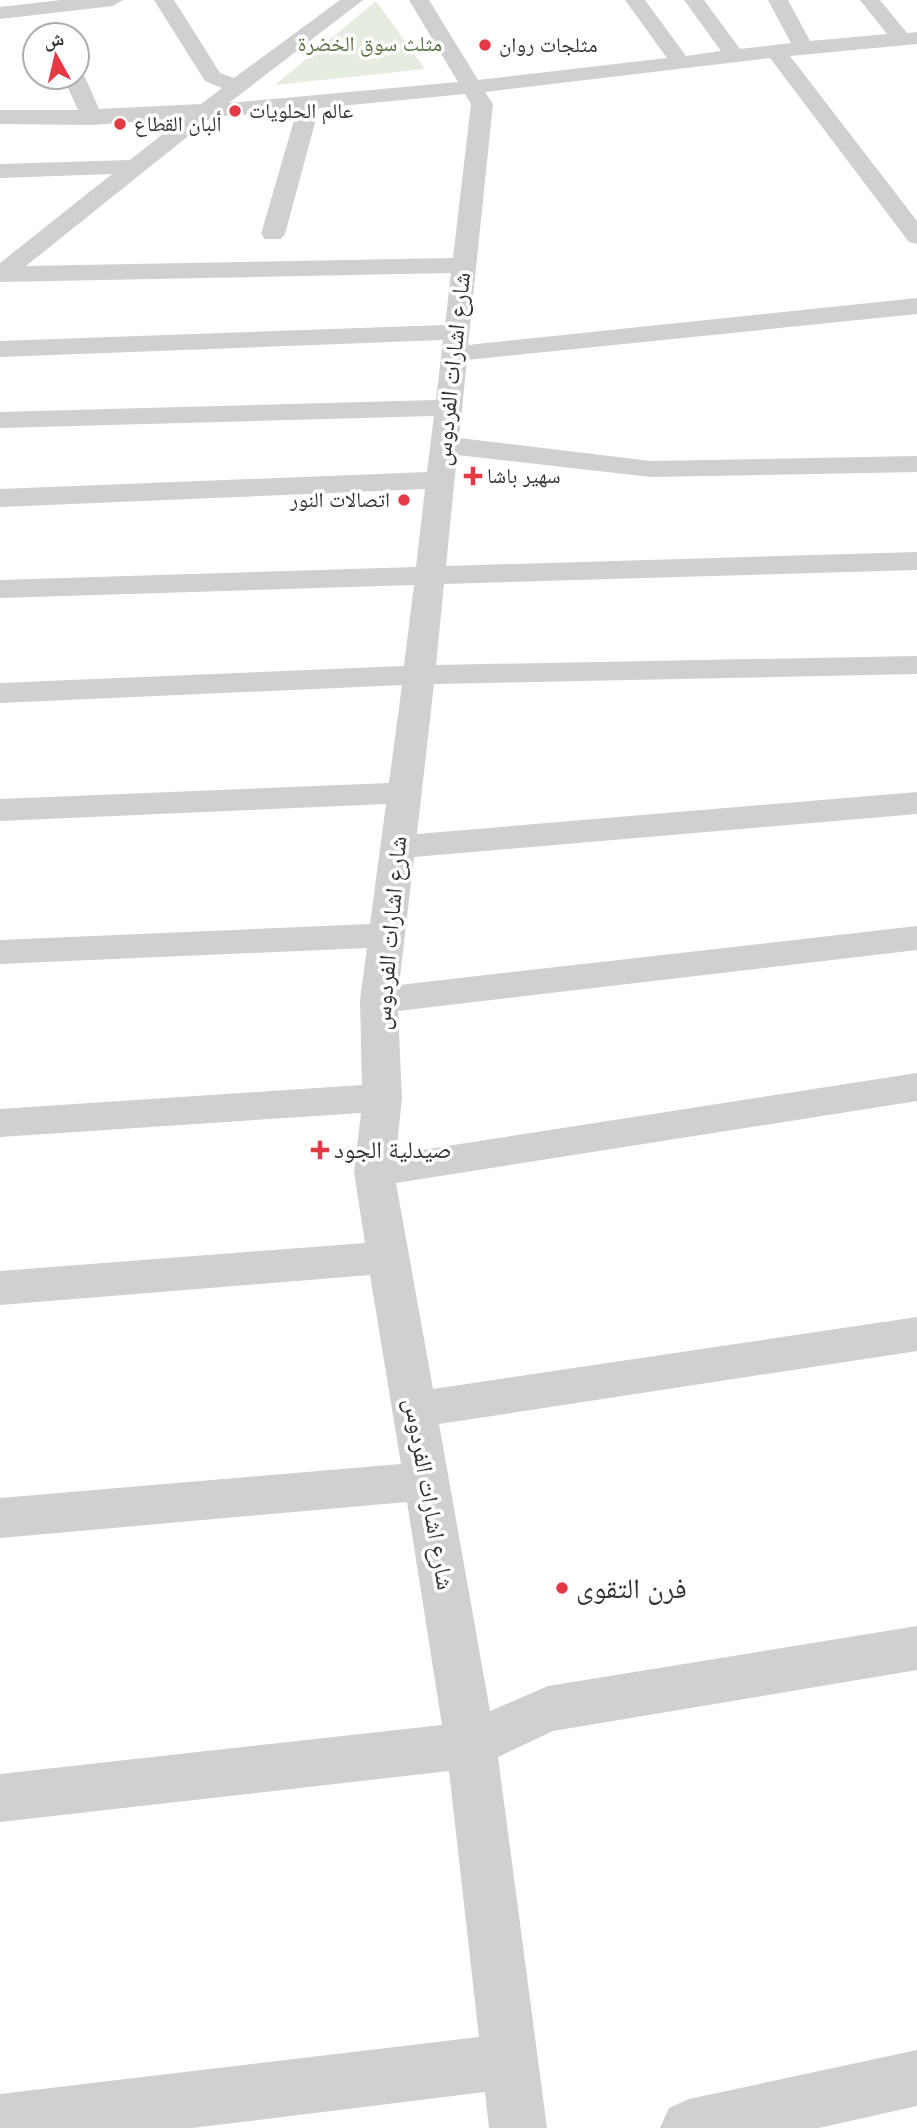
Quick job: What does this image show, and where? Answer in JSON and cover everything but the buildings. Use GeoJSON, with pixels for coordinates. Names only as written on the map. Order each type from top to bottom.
{"type":"FeatureCollection","features":[{"type":"Feature","properties":{"kind":"street"},"geometry":{"type":"LineString","coordinates":[[0,13],[44,12],[113,0]]}},
{"type":"Feature","properties":{"kind":"street"},"geometry":{"type":"LineString","coordinates":[[163,0],[212,77],[237,86]]}},
{"type":"Feature","properties":{"kind":"street"},"geometry":{"type":"LineString","coordinates":[[1,274],[237,86],[353,0]]}},
{"type":"Feature","properties":{"kind":"street","name":"شارع اشارات الفردوس"},"geometry":{"type":"LineString","coordinates":[[419,0],[482,104],[419,675],[379,1000],[382,1098],[374,1172],[471,1745],[518,2128]]}},
{"type":"Feature","properties":{"kind":"street"},"geometry":{"type":"LineString","coordinates":[[635,0],[681,63]]}},
{"type":"Feature","properties":{"kind":"street"},"geometry":{"type":"LineString","coordinates":[[694,0],[734,55]]}},
{"type":"Feature","properties":{"kind":"street"},"geometry":{"type":"LineString","coordinates":[[778,0],[804,48]]}},
{"type":"Feature","properties":{"kind":"street"},"geometry":{"type":"LineString","coordinates":[[870,0],[909,39]]}},
{"type":"Feature","properties":{"kind":"street"},"geometry":{"type":"LineString","coordinates":[[0,117],[92,118],[206,111],[470,87],[734,55],[909,39]]}},
{"type":"Feature","properties":{"kind":"street"},"geometry":{"type":"LineString","coordinates":[[776,52],[917,237]]}},
{"type":"Feature","properties":{"kind":"street"},"geometry":{"type":"LineString","coordinates":[[80,91],[92,118]]}},
{"type":"Feature","properties":{"kind":"street"},"geometry":{"type":"LineString","coordinates":[[273,234],[310,101]]}},
{"type":"Feature","properties":{"kind":"street"},"geometry":{"type":"LineString","coordinates":[[0,171],[135,167]]}},
{"type":"Feature","properties":{"kind":"street"},"geometry":{"type":"LineString","coordinates":[[0,247],[35,246]]}},
{"type":"Feature","properties":{"kind":"street"},"geometry":{"type":"LineString","coordinates":[[1,274],[464,265]]}},
{"type":"Feature","properties":{"kind":"street"},"geometry":{"type":"LineString","coordinates":[[0,349],[455,343],[917,306]]}},
{"type":"Feature","properties":{"kind":"street"},"geometry":{"type":"LineString","coordinates":[[0,420],[448,408]]}},
{"type":"Feature","properties":{"kind":"street"},"geometry":{"type":"LineString","coordinates":[[0,498],[442,463],[651,469],[917,464]]}},
{"type":"Feature","properties":{"kind":"street"},"geometry":{"type":"LineString","coordinates":[[0,589],[430,573],[917,561]]}},
{"type":"Feature","properties":{"kind":"street"},"geometry":{"type":"LineString","coordinates":[[0,693],[419,675],[917,665]]}},
{"type":"Feature","properties":{"kind":"street"},"geometry":{"type":"LineString","coordinates":[[0,810],[404,793]]}},
{"type":"Feature","properties":{"kind":"street"},"geometry":{"type":"LineString","coordinates":[[398,847],[917,803]]}},
{"type":"Feature","properties":{"kind":"street"},"geometry":{"type":"LineString","coordinates":[[0,951],[387,935]]}},
{"type":"Feature","properties":{"kind":"street"},"geometry":{"type":"LineString","coordinates":[[379,1000],[917,938]]}},
{"type":"Feature","properties":{"kind":"street"},"geometry":{"type":"LineString","coordinates":[[374,1172],[917,1087]]}},
{"type":"Feature","properties":{"kind":"street"},"geometry":{"type":"LineString","coordinates":[[0,1124],[382,1098]]}},
{"type":"Feature","properties":{"kind":"street"},"geometry":{"type":"LineString","coordinates":[[0,1288],[389,1257]]}},
{"type":"Feature","properties":{"kind":"street"},"geometry":{"type":"LineString","coordinates":[[414,1410],[917,1334]]}},
{"type":"Feature","properties":{"kind":"street"},"geometry":{"type":"LineString","coordinates":[[0,1518],[427,1481]]}},
{"type":"Feature","properties":{"kind":"street"},"geometry":{"type":"LineString","coordinates":[[0,1798],[471,1745],[548,1709],[917,1648]]}},
{"type":"Feature","properties":{"kind":"street"},"geometry":{"type":"LineString","coordinates":[[0,2123],[509,2061]]}},
{"type":"Feature","properties":{"kind":"street"},"geometry":{"type":"LineString","coordinates":[[689,2128],[917,2078]]}},
{"type":"Feature","properties":{"kind":"green space","name":"مثلث سوق الخضرة"},"geometry":{"type":"Polygon","coordinates":[[[376,1],[425,69],[275,85],[376,1]]]}},
{"type":"Feature","properties":{"kind":"place","name":"مثلجات روان"},"geometry":{"type":"Point","coordinates":[485,45]}},
{"type":"Feature","properties":{"kind":"place","name":"عالم الحلويات"},"geometry":{"type":"Point","coordinates":[235,111]}},
{"type":"Feature","properties":{"kind":"place","name":"ألبان القطاع"},"geometry":{"type":"Point","coordinates":[120,124]}},
{"type":"Feature","properties":{"kind":"place","name":"سهير باشا"},"geometry":{"type":"Point","coordinates":[473,476]}},
{"type":"Feature","properties":{"kind":"place","name":"اتصالات النور"},"geometry":{"type":"Point","coordinates":[404,500]}},
{"type":"Feature","properties":{"kind":"place","name":"صيدلية الجود"},"geometry":{"type":"Point","coordinates":[320,1150]}},
{"type":"Feature","properties":{"kind":"place","name":"فرن التقوى"},"geometry":{"type":"Point","coordinates":[562,1588]}}]}
